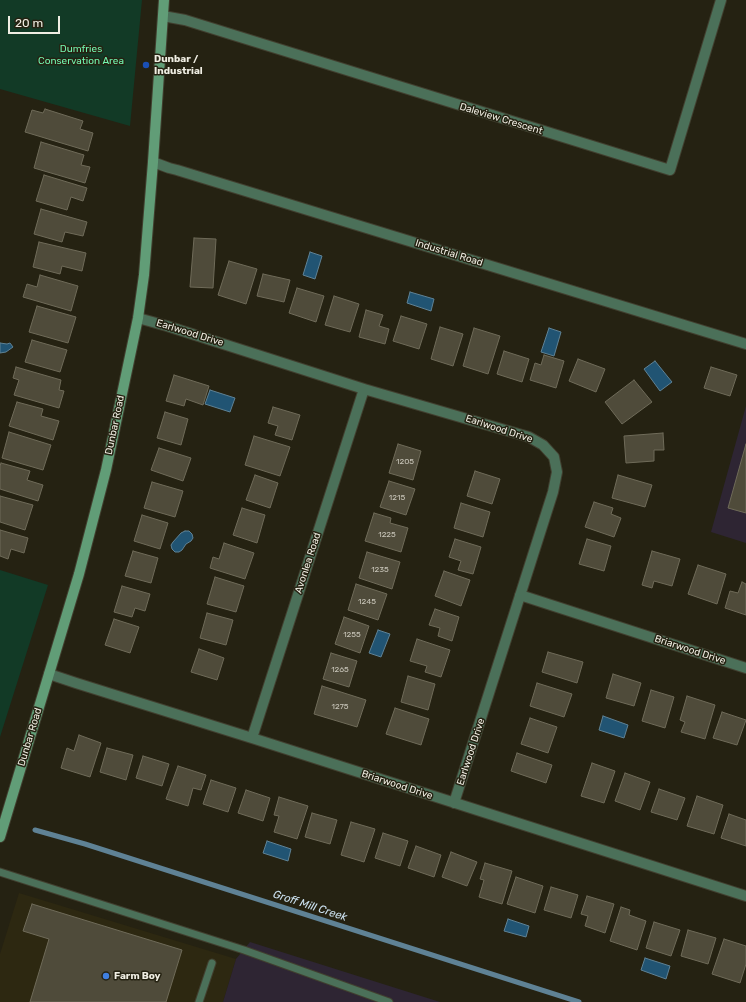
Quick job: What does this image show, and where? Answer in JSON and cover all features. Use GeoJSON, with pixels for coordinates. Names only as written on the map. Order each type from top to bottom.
{"type":"FeatureCollection","features":[{"type":"Feature","properties":{"kind":"street","name":"Dunbar Road"},"geometry":{"type":"LineString","coordinates":[[0,836],[80,574],[106,470],[138,318],[144,275],[164,0]]}},
{"type":"Feature","properties":{"kind":"street","name":"Daleview Crescent"},"geometry":{"type":"LineString","coordinates":[[163,16],[192,23],[670,170],[720,0]]}},
{"type":"Feature","properties":{"kind":"street","name":"Industrial Road"},"geometry":{"type":"LineString","coordinates":[[153,162],[746,344]]}},
{"type":"Feature","properties":{"kind":"street","name":"Earlwood Drive"},"geometry":{"type":"LineString","coordinates":[[138,318],[364,389],[529,437],[543,445],[554,457],[557,472],[553,492],[454,803]]}},
{"type":"Feature","properties":{"kind":"street","name":"Avonlea Road"},"geometry":{"type":"LineString","coordinates":[[252,738],[364,389]]}},
{"type":"Feature","properties":{"kind":"street","name":"Briarwood Drive"},"geometry":{"type":"LineString","coordinates":[[520,595],[746,668]]}},
{"type":"Feature","properties":{"kind":"street","name":"Briarwood Drive"},"geometry":{"type":"LineString","coordinates":[[49,674],[76,684],[252,738],[746,896]]}},
{"type":"Feature","properties":{"kind":"lane"},"geometry":{"type":"LineString","coordinates":[[0,872],[244,950],[389,1002]]}},
{"type":"Feature","properties":{"kind":"lane"},"geometry":{"type":"LineString","coordinates":[[199,1002],[212,963]]}},
{"type":"Feature","properties":{"kind":"shaded area"},"geometry":{"type":"Polygon","coordinates":[[[746,406],[746,543],[711,532],[746,406]]]}},
{"type":"Feature","properties":{"kind":"shaded area"},"geometry":{"type":"Polygon","coordinates":[[[19,893],[236,959],[223,1002],[0,1002],[0,954],[19,893]]]}},
{"type":"Feature","properties":{"kind":"shaded area"},"geometry":{"type":"Polygon","coordinates":[[[250,942],[440,1002],[223,1002],[236,959],[250,942]]]}},
{"type":"Feature","properties":{"kind":"green space","name":"Dumfries Conservation Area"},"geometry":{"type":"Polygon","coordinates":[[[0,0],[142,0],[130,126],[0,89],[0,0]]]}},
{"type":"Feature","properties":{"kind":"green space"},"geometry":{"type":"Polygon","coordinates":[[[0,570],[48,585],[0,737],[0,570]]]}},
{"type":"Feature","properties":{"kind":"water"},"geometry":{"type":"Polygon","coordinates":[[[310,252],[322,256],[315,279],[303,275],[310,252]]]}},
{"type":"Feature","properties":{"kind":"water"},"geometry":{"type":"Polygon","coordinates":[[[410,292],[434,299],[431,311],[407,303],[410,292]]]}},
{"type":"Feature","properties":{"kind":"water"},"geometry":{"type":"Polygon","coordinates":[[[549,328],[561,332],[554,356],[541,352],[549,328]]]}},
{"type":"Feature","properties":{"kind":"water"},"geometry":{"type":"Polygon","coordinates":[[[0,343],[10,343],[13,347],[6,352],[0,353],[0,343]]]}},
{"type":"Feature","properties":{"kind":"water"},"geometry":{"type":"Polygon","coordinates":[[[655,361],[672,382],[660,391],[644,369],[655,361]]]}},
{"type":"Feature","properties":{"kind":"water"},"geometry":{"type":"Polygon","coordinates":[[[210,390],[235,398],[230,412],[205,404],[210,390]]]}},
{"type":"Feature","properties":{"kind":"water"},"geometry":{"type":"Polygon","coordinates":[[[189,531],[193,538],[182,550],[175,552],[171,545],[181,533],[189,531]]]}},
{"type":"Feature","properties":{"kind":"water"},"geometry":{"type":"Polygon","coordinates":[[[378,630],[390,634],[381,657],[369,653],[378,630]]]}},
{"type":"Feature","properties":{"kind":"water"},"geometry":{"type":"Polygon","coordinates":[[[603,716],[628,725],[624,738],[599,730],[603,716]]]}},
{"type":"Feature","properties":{"kind":"water"},"geometry":{"type":"Polygon","coordinates":[[[267,841],[291,849],[288,861],[263,853],[267,841]]]}},
{"type":"Feature","properties":{"kind":"water"},"geometry":{"type":"Polygon","coordinates":[[[508,919],[529,926],[526,937],[504,931],[508,919]]]}},
{"type":"Feature","properties":{"kind":"water"},"geometry":{"type":"Polygon","coordinates":[[[645,958],[670,966],[666,979],[641,970],[645,958]]]}},
{"type":"Feature","properties":{"kind":"building"},"geometry":{"type":"Polygon","coordinates":[[[45,109],[83,121],[80,129],[93,133],[88,151],[25,132],[32,110],[43,113],[45,109]]]}},
{"type":"Feature","properties":{"kind":"building"},"geometry":{"type":"Polygon","coordinates":[[[41,142],[84,155],[81,165],[90,167],[85,183],[34,168],[41,142]]]}},
{"type":"Feature","properties":{"kind":"building"},"geometry":{"type":"Polygon","coordinates":[[[44,175],[87,188],[83,201],[71,197],[67,210],[36,201],[44,175]]]}},
{"type":"Feature","properties":{"kind":"building"},"geometry":{"type":"Polygon","coordinates":[[[41,209],[87,222],[83,236],[65,232],[62,242],[34,234],[41,209]]]}},
{"type":"Feature","properties":{"kind":"building"},"geometry":{"type":"Polygon","coordinates":[[[194,238],[216,239],[213,288],[190,287],[194,238]]]}},
{"type":"Feature","properties":{"kind":"building"},"geometry":{"type":"Polygon","coordinates":[[[39,242],[86,253],[82,271],[62,266],[60,274],[33,267],[39,242]]]}},
{"type":"Feature","properties":{"kind":"building"},"geometry":{"type":"Polygon","coordinates":[[[229,261],[257,269],[246,304],[218,295],[229,261]]]}},
{"type":"Feature","properties":{"kind":"building"},"geometry":{"type":"Polygon","coordinates":[[[263,274],[290,280],[284,302],[257,296],[263,274]]]}},
{"type":"Feature","properties":{"kind":"building"},"geometry":{"type":"Polygon","coordinates":[[[40,275],[78,286],[71,311],[23,297],[27,284],[37,287],[40,275]]]}},
{"type":"Feature","properties":{"kind":"building"},"geometry":{"type":"Polygon","coordinates":[[[297,288],[324,296],[316,322],[289,313],[297,288]]]}},
{"type":"Feature","properties":{"kind":"building"},"geometry":{"type":"Polygon","coordinates":[[[334,296],[359,304],[350,332],[325,325],[334,296]]]}},
{"type":"Feature","properties":{"kind":"building"},"geometry":{"type":"Polygon","coordinates":[[[37,306],[76,317],[68,343],[29,332],[37,306]]]}},
{"type":"Feature","properties":{"kind":"building"},"geometry":{"type":"Polygon","coordinates":[[[366,310],[383,315],[379,326],[389,329],[385,344],[359,337],[366,310]]]}},
{"type":"Feature","properties":{"kind":"building"},"geometry":{"type":"Polygon","coordinates":[[[401,316],[427,324],[419,349],[393,341],[401,316]]]}},
{"type":"Feature","properties":{"kind":"building"},"geometry":{"type":"Polygon","coordinates":[[[440,327],[463,334],[453,366],[431,359],[440,327]]]}},
{"type":"Feature","properties":{"kind":"building"},"geometry":{"type":"Polygon","coordinates":[[[474,328],[500,336],[488,374],[463,366],[474,328]]]}},
{"type":"Feature","properties":{"kind":"building"},"geometry":{"type":"Polygon","coordinates":[[[32,340],[67,350],[60,372],[25,362],[32,340]]]}},
{"type":"Feature","properties":{"kind":"building"},"geometry":{"type":"Polygon","coordinates":[[[504,351],[529,359],[522,382],[497,374],[504,351]]]}},
{"type":"Feature","properties":{"kind":"building"},"geometry":{"type":"Polygon","coordinates":[[[544,355],[564,361],[556,388],[530,380],[535,363],[541,365],[544,355]]]}},
{"type":"Feature","properties":{"kind":"building"},"geometry":{"type":"Polygon","coordinates":[[[578,359],[605,369],[596,392],[569,381],[578,359]]]}},
{"type":"Feature","properties":{"kind":"building"},"geometry":{"type":"Polygon","coordinates":[[[16,367],[61,380],[59,390],[64,391],[59,408],[14,395],[19,380],[13,378],[16,367]]]}},
{"type":"Feature","properties":{"kind":"building"},"geometry":{"type":"Polygon","coordinates":[[[711,367],[737,375],[730,396],[704,388],[711,367]]]}},
{"type":"Feature","properties":{"kind":"building"},"geometry":{"type":"Polygon","coordinates":[[[174,375],[209,386],[203,405],[186,399],[184,406],[166,401],[174,375]]]}},
{"type":"Feature","properties":{"kind":"building"},"geometry":{"type":"Polygon","coordinates":[[[634,380],[652,402],[622,424],[605,402],[634,380]]]}},
{"type":"Feature","properties":{"kind":"building"},"geometry":{"type":"Polygon","coordinates":[[[17,402],[43,409],[41,416],[59,421],[53,440],[9,426],[17,402]]]}},
{"type":"Feature","properties":{"kind":"building"},"geometry":{"type":"Polygon","coordinates":[[[273,407],[300,415],[292,440],[275,435],[278,426],[268,423],[273,407]]]}},
{"type":"Feature","properties":{"kind":"building"},"geometry":{"type":"Polygon","coordinates":[[[165,412],[188,419],[181,445],[157,438],[165,412]]]}},
{"type":"Feature","properties":{"kind":"building"},"geometry":{"type":"Polygon","coordinates":[[[9,432],[51,445],[43,470],[2,458],[9,432]]]}},
{"type":"Feature","properties":{"kind":"building"},"geometry":{"type":"Polygon","coordinates":[[[663,433],[664,450],[654,450],[654,461],[626,463],[624,436],[663,433]]]}},
{"type":"Feature","properties":{"kind":"building"},"geometry":{"type":"Polygon","coordinates":[[[254,436],[290,447],[280,476],[245,465],[254,436]]]}},
{"type":"Feature","properties":{"kind":"building"},"geometry":{"type":"Polygon","coordinates":[[[398,444],[421,451],[413,480],[389,473],[398,444]]]}},
{"type":"Feature","properties":{"kind":"building"},"geometry":{"type":"Polygon","coordinates":[[[746,444],[746,513],[728,508],[746,444]]]}},
{"type":"Feature","properties":{"kind":"building"},"geometry":{"type":"Polygon","coordinates":[[[159,448],[191,458],[183,481],[151,470],[159,448]]]}},
{"type":"Feature","properties":{"kind":"building"},"geometry":{"type":"Polygon","coordinates":[[[1,463],[30,471],[27,480],[43,485],[38,501],[0,489],[1,463]]]}},
{"type":"Feature","properties":{"kind":"building"},"geometry":{"type":"Polygon","coordinates":[[[475,471],[500,479],[492,504],[467,496],[475,471]]]}},
{"type":"Feature","properties":{"kind":"building"},"geometry":{"type":"Polygon","coordinates":[[[255,475],[278,483],[270,508],[246,500],[255,475]]]}},
{"type":"Feature","properties":{"kind":"building"},"geometry":{"type":"Polygon","coordinates":[[[618,475],[652,485],[645,507],[612,498],[618,475]]]}},
{"type":"Feature","properties":{"kind":"building"},"geometry":{"type":"Polygon","coordinates":[[[389,481],[415,489],[406,515],[380,507],[389,481]]]}},
{"type":"Feature","properties":{"kind":"building"},"geometry":{"type":"Polygon","coordinates":[[[152,482],[183,491],[175,517],[144,508],[152,482]]]}},
{"type":"Feature","properties":{"kind":"building"},"geometry":{"type":"Polygon","coordinates":[[[0,496],[33,505],[25,530],[0,522],[0,496]]]}},
{"type":"Feature","properties":{"kind":"building"},"geometry":{"type":"Polygon","coordinates":[[[594,502],[613,508],[611,514],[621,518],[614,537],[585,527],[594,502]]]}},
{"type":"Feature","properties":{"kind":"building"},"geometry":{"type":"Polygon","coordinates":[[[461,503],[490,512],[483,537],[454,528],[461,503]]]}},
{"type":"Feature","properties":{"kind":"building"},"geometry":{"type":"Polygon","coordinates":[[[242,508],[265,515],[257,543],[233,535],[242,508]]]}},
{"type":"Feature","properties":{"kind":"building"},"geometry":{"type":"Polygon","coordinates":[[[374,513],[391,518],[390,523],[408,528],[401,552],[365,541],[374,513]]]}},
{"type":"Feature","properties":{"kind":"building"},"geometry":{"type":"Polygon","coordinates":[[[142,515],[168,523],[160,549],[134,541],[142,515]]]}},
{"type":"Feature","properties":{"kind":"building"},"geometry":{"type":"Polygon","coordinates":[[[0,530],[28,538],[24,553],[11,549],[8,559],[0,556],[0,530]]]}},
{"type":"Feature","properties":{"kind":"building"},"geometry":{"type":"Polygon","coordinates":[[[455,539],[481,547],[473,574],[458,570],[461,561],[449,557],[455,539]]]}},
{"type":"Feature","properties":{"kind":"building"},"geometry":{"type":"Polygon","coordinates":[[[587,539],[611,546],[604,571],[579,564],[587,539]]]}},
{"type":"Feature","properties":{"kind":"building"},"geometry":{"type":"Polygon","coordinates":[[[224,543],[254,553],[245,579],[210,568],[213,557],[219,559],[224,543]]]}},
{"type":"Feature","properties":{"kind":"building"},"geometry":{"type":"Polygon","coordinates":[[[133,551],[158,558],[151,583],[125,576],[133,551]]]}},
{"type":"Feature","properties":{"kind":"building"},"geometry":{"type":"Polygon","coordinates":[[[652,551],[680,559],[672,586],[654,581],[652,588],[642,585],[652,551]]]}},
{"type":"Feature","properties":{"kind":"building"},"geometry":{"type":"Polygon","coordinates":[[[367,552],[400,562],[392,589],[359,578],[367,552]]]}},
{"type":"Feature","properties":{"kind":"building"},"geometry":{"type":"Polygon","coordinates":[[[698,565],[726,574],[717,604],[688,594],[698,565]]]}},
{"type":"Feature","properties":{"kind":"building"},"geometry":{"type":"Polygon","coordinates":[[[444,571],[470,580],[461,606],[435,596],[444,571]]]}},
{"type":"Feature","properties":{"kind":"building"},"geometry":{"type":"Polygon","coordinates":[[[215,577],[244,586],[236,612],[207,604],[215,577]]]}},
{"type":"Feature","properties":{"kind":"building"},"geometry":{"type":"Polygon","coordinates":[[[742,582],[746,584],[746,615],[725,608],[730,591],[738,593],[742,582]]]}},
{"type":"Feature","properties":{"kind":"building"},"geometry":{"type":"Polygon","coordinates":[[[356,584],[387,594],[378,620],[348,610],[356,584]]]}},
{"type":"Feature","properties":{"kind":"building"},"geometry":{"type":"Polygon","coordinates":[[[122,586],[150,594],[145,611],[135,608],[132,617],[114,612],[122,586]]]}},
{"type":"Feature","properties":{"kind":"building"},"geometry":{"type":"Polygon","coordinates":[[[435,609],[459,617],[452,641],[438,636],[440,628],[429,625],[435,609]]]}},
{"type":"Feature","properties":{"kind":"building"},"geometry":{"type":"Polygon","coordinates":[[[207,613],[233,620],[226,645],[200,638],[207,613]]]}},
{"type":"Feature","properties":{"kind":"building"},"geometry":{"type":"Polygon","coordinates":[[[344,617],[369,626],[360,653],[335,644],[344,617]]]}},
{"type":"Feature","properties":{"kind":"building"},"geometry":{"type":"Polygon","coordinates":[[[114,619],[139,627],[130,653],[105,645],[114,619]]]}},
{"type":"Feature","properties":{"kind":"building"},"geometry":{"type":"Polygon","coordinates":[[[417,639],[450,650],[441,677],[425,672],[427,666],[410,661],[417,639]]]}},
{"type":"Feature","properties":{"kind":"building"},"geometry":{"type":"Polygon","coordinates":[[[199,649],[224,658],[217,680],[191,672],[199,649]]]}},
{"type":"Feature","properties":{"kind":"building"},"geometry":{"type":"Polygon","coordinates":[[[548,652],[583,662],[577,683],[542,672],[548,652]]]}},
{"type":"Feature","properties":{"kind":"building"},"geometry":{"type":"Polygon","coordinates":[[[331,653],[357,661],[349,687],[323,679],[331,653]]]}},
{"type":"Feature","properties":{"kind":"building"},"geometry":{"type":"Polygon","coordinates":[[[613,674],[641,683],[634,706],[606,698],[613,674]]]}},
{"type":"Feature","properties":{"kind":"building"},"geometry":{"type":"Polygon","coordinates":[[[408,676],[435,684],[428,710],[401,702],[408,676]]]}},
{"type":"Feature","properties":{"kind":"building"},"geometry":{"type":"Polygon","coordinates":[[[537,683],[572,694],[564,717],[530,706],[537,683]]]}},
{"type":"Feature","properties":{"kind":"building"},"geometry":{"type":"Polygon","coordinates":[[[322,686],[366,700],[357,727],[314,714],[322,686]]]}},
{"type":"Feature","properties":{"kind":"building"},"geometry":{"type":"Polygon","coordinates":[[[651,690],[674,697],[665,728],[642,721],[651,690]]]}},
{"type":"Feature","properties":{"kind":"building"},"geometry":{"type":"Polygon","coordinates":[[[687,696],[715,705],[705,739],[681,732],[685,722],[680,720],[687,696]]]}},
{"type":"Feature","properties":{"kind":"building"},"geometry":{"type":"Polygon","coordinates":[[[395,708],[429,719],[421,745],[386,734],[395,708]]]}},
{"type":"Feature","properties":{"kind":"building"},"geometry":{"type":"Polygon","coordinates":[[[722,712],[746,720],[737,745],[713,738],[722,712]]]}},
{"type":"Feature","properties":{"kind":"building"},"geometry":{"type":"Polygon","coordinates":[[[530,718],[557,727],[548,753],[521,744],[530,718]]]}},
{"type":"Feature","properties":{"kind":"building"},"geometry":{"type":"Polygon","coordinates":[[[79,735],[101,743],[90,777],[61,768],[67,748],[74,751],[79,735]]]}},
{"type":"Feature","properties":{"kind":"building"},"geometry":{"type":"Polygon","coordinates":[[[107,748],[133,755],[126,780],[100,772],[107,748]]]}},
{"type":"Feature","properties":{"kind":"building"},"geometry":{"type":"Polygon","coordinates":[[[517,753],[552,765],[546,783],[511,771],[517,753]]]}},
{"type":"Feature","properties":{"kind":"building"},"geometry":{"type":"Polygon","coordinates":[[[143,756],[169,764],[162,786],[136,778],[143,756]]]}},
{"type":"Feature","properties":{"kind":"building"},"geometry":{"type":"Polygon","coordinates":[[[592,763],[615,771],[604,803],[581,796],[592,763]]]}},
{"type":"Feature","properties":{"kind":"building"},"geometry":{"type":"Polygon","coordinates":[[[178,766],[206,775],[201,790],[193,788],[188,806],[166,799],[178,766]]]}},
{"type":"Feature","properties":{"kind":"building"},"geometry":{"type":"Polygon","coordinates":[[[625,773],[650,782],[640,810],[615,801],[625,773]]]}},
{"type":"Feature","properties":{"kind":"building"},"geometry":{"type":"Polygon","coordinates":[[[211,780],[236,788],[228,812],[203,804],[211,780]]]}},
{"type":"Feature","properties":{"kind":"building"},"geometry":{"type":"Polygon","coordinates":[[[659,789],[685,798],[677,820],[651,812],[659,789]]]}},
{"type":"Feature","properties":{"kind":"building"},"geometry":{"type":"Polygon","coordinates":[[[246,790],[270,798],[263,821],[238,813],[246,790]]]}},
{"type":"Feature","properties":{"kind":"building"},"geometry":{"type":"Polygon","coordinates":[[[697,796],[723,805],[714,834],[687,826],[697,796]]]}},
{"type":"Feature","properties":{"kind":"building"},"geometry":{"type":"Polygon","coordinates":[[[279,797],[308,806],[297,839],[274,832],[279,816],[274,815],[279,797]]]}},
{"type":"Feature","properties":{"kind":"building"},"geometry":{"type":"Polygon","coordinates":[[[312,813],[337,820],[330,844],[305,837],[312,813]]]}},
{"type":"Feature","properties":{"kind":"building"},"geometry":{"type":"Polygon","coordinates":[[[729,814],[746,820],[746,846],[721,838],[729,814]]]}},
{"type":"Feature","properties":{"kind":"building"},"geometry":{"type":"Polygon","coordinates":[[[351,822],[375,829],[364,862],[341,855],[351,822]]]}},
{"type":"Feature","properties":{"kind":"building"},"geometry":{"type":"Polygon","coordinates":[[[383,833],[408,841],[400,866],[375,858],[383,833]]]}},
{"type":"Feature","properties":{"kind":"building"},"geometry":{"type":"Polygon","coordinates":[[[416,846],[441,855],[434,877],[408,868],[416,846]]]}},
{"type":"Feature","properties":{"kind":"building"},"geometry":{"type":"Polygon","coordinates":[[[451,852],[477,862],[467,886],[442,877],[451,852]]]}},
{"type":"Feature","properties":{"kind":"building"},"geometry":{"type":"Polygon","coordinates":[[[485,863],[512,871],[502,904],[479,897],[484,880],[480,879],[485,863]]]}},
{"type":"Feature","properties":{"kind":"building"},"geometry":{"type":"Polygon","coordinates":[[[516,877],[543,886],[535,913],[507,904],[516,877]]]}},
{"type":"Feature","properties":{"kind":"building"},"geometry":{"type":"Polygon","coordinates":[[[551,887],[578,895],[571,918],[544,910],[551,887]]]}},
{"type":"Feature","properties":{"kind":"building"},"geometry":{"type":"Polygon","coordinates":[[[587,896],[614,904],[605,933],[585,926],[588,916],[581,914],[587,896]]]}},
{"type":"Feature","properties":{"kind":"building","name":"Farm Boy"},"geometry":{"type":"Polygon","coordinates":[[[32,904],[182,950],[166,1002],[30,1002],[49,939],[23,931],[32,904]]]}},
{"type":"Feature","properties":{"kind":"building"},"geometry":{"type":"Polygon","coordinates":[[[621,907],[630,910],[629,915],[646,921],[637,950],[610,941],[621,907]]]}},
{"type":"Feature","properties":{"kind":"building"},"geometry":{"type":"Polygon","coordinates":[[[654,922],[680,930],[671,956],[646,948],[654,922]]]}},
{"type":"Feature","properties":{"kind":"building"},"geometry":{"type":"Polygon","coordinates":[[[688,930],[716,938],[708,964],[681,956],[688,930]]]}},
{"type":"Feature","properties":{"kind":"building"},"geometry":{"type":"Polygon","coordinates":[[[724,939],[746,946],[746,964],[740,983],[712,974],[724,939]]]}},
{"type":"Feature","properties":{"kind":"waterway","name":"Groff Mill Creek"},"geometry":{"type":"LineString","coordinates":[[35,830],[85,844],[579,1002]]}},
{"type":"Feature","properties":{"kind":"place","name":"Dunbar / Industrial"},"geometry":{"type":"Point","coordinates":[146,65]}},
{"type":"Feature","properties":{"kind":"place","name":"Farm Boy"},"geometry":{"type":"Point","coordinates":[106,976]}}]}
